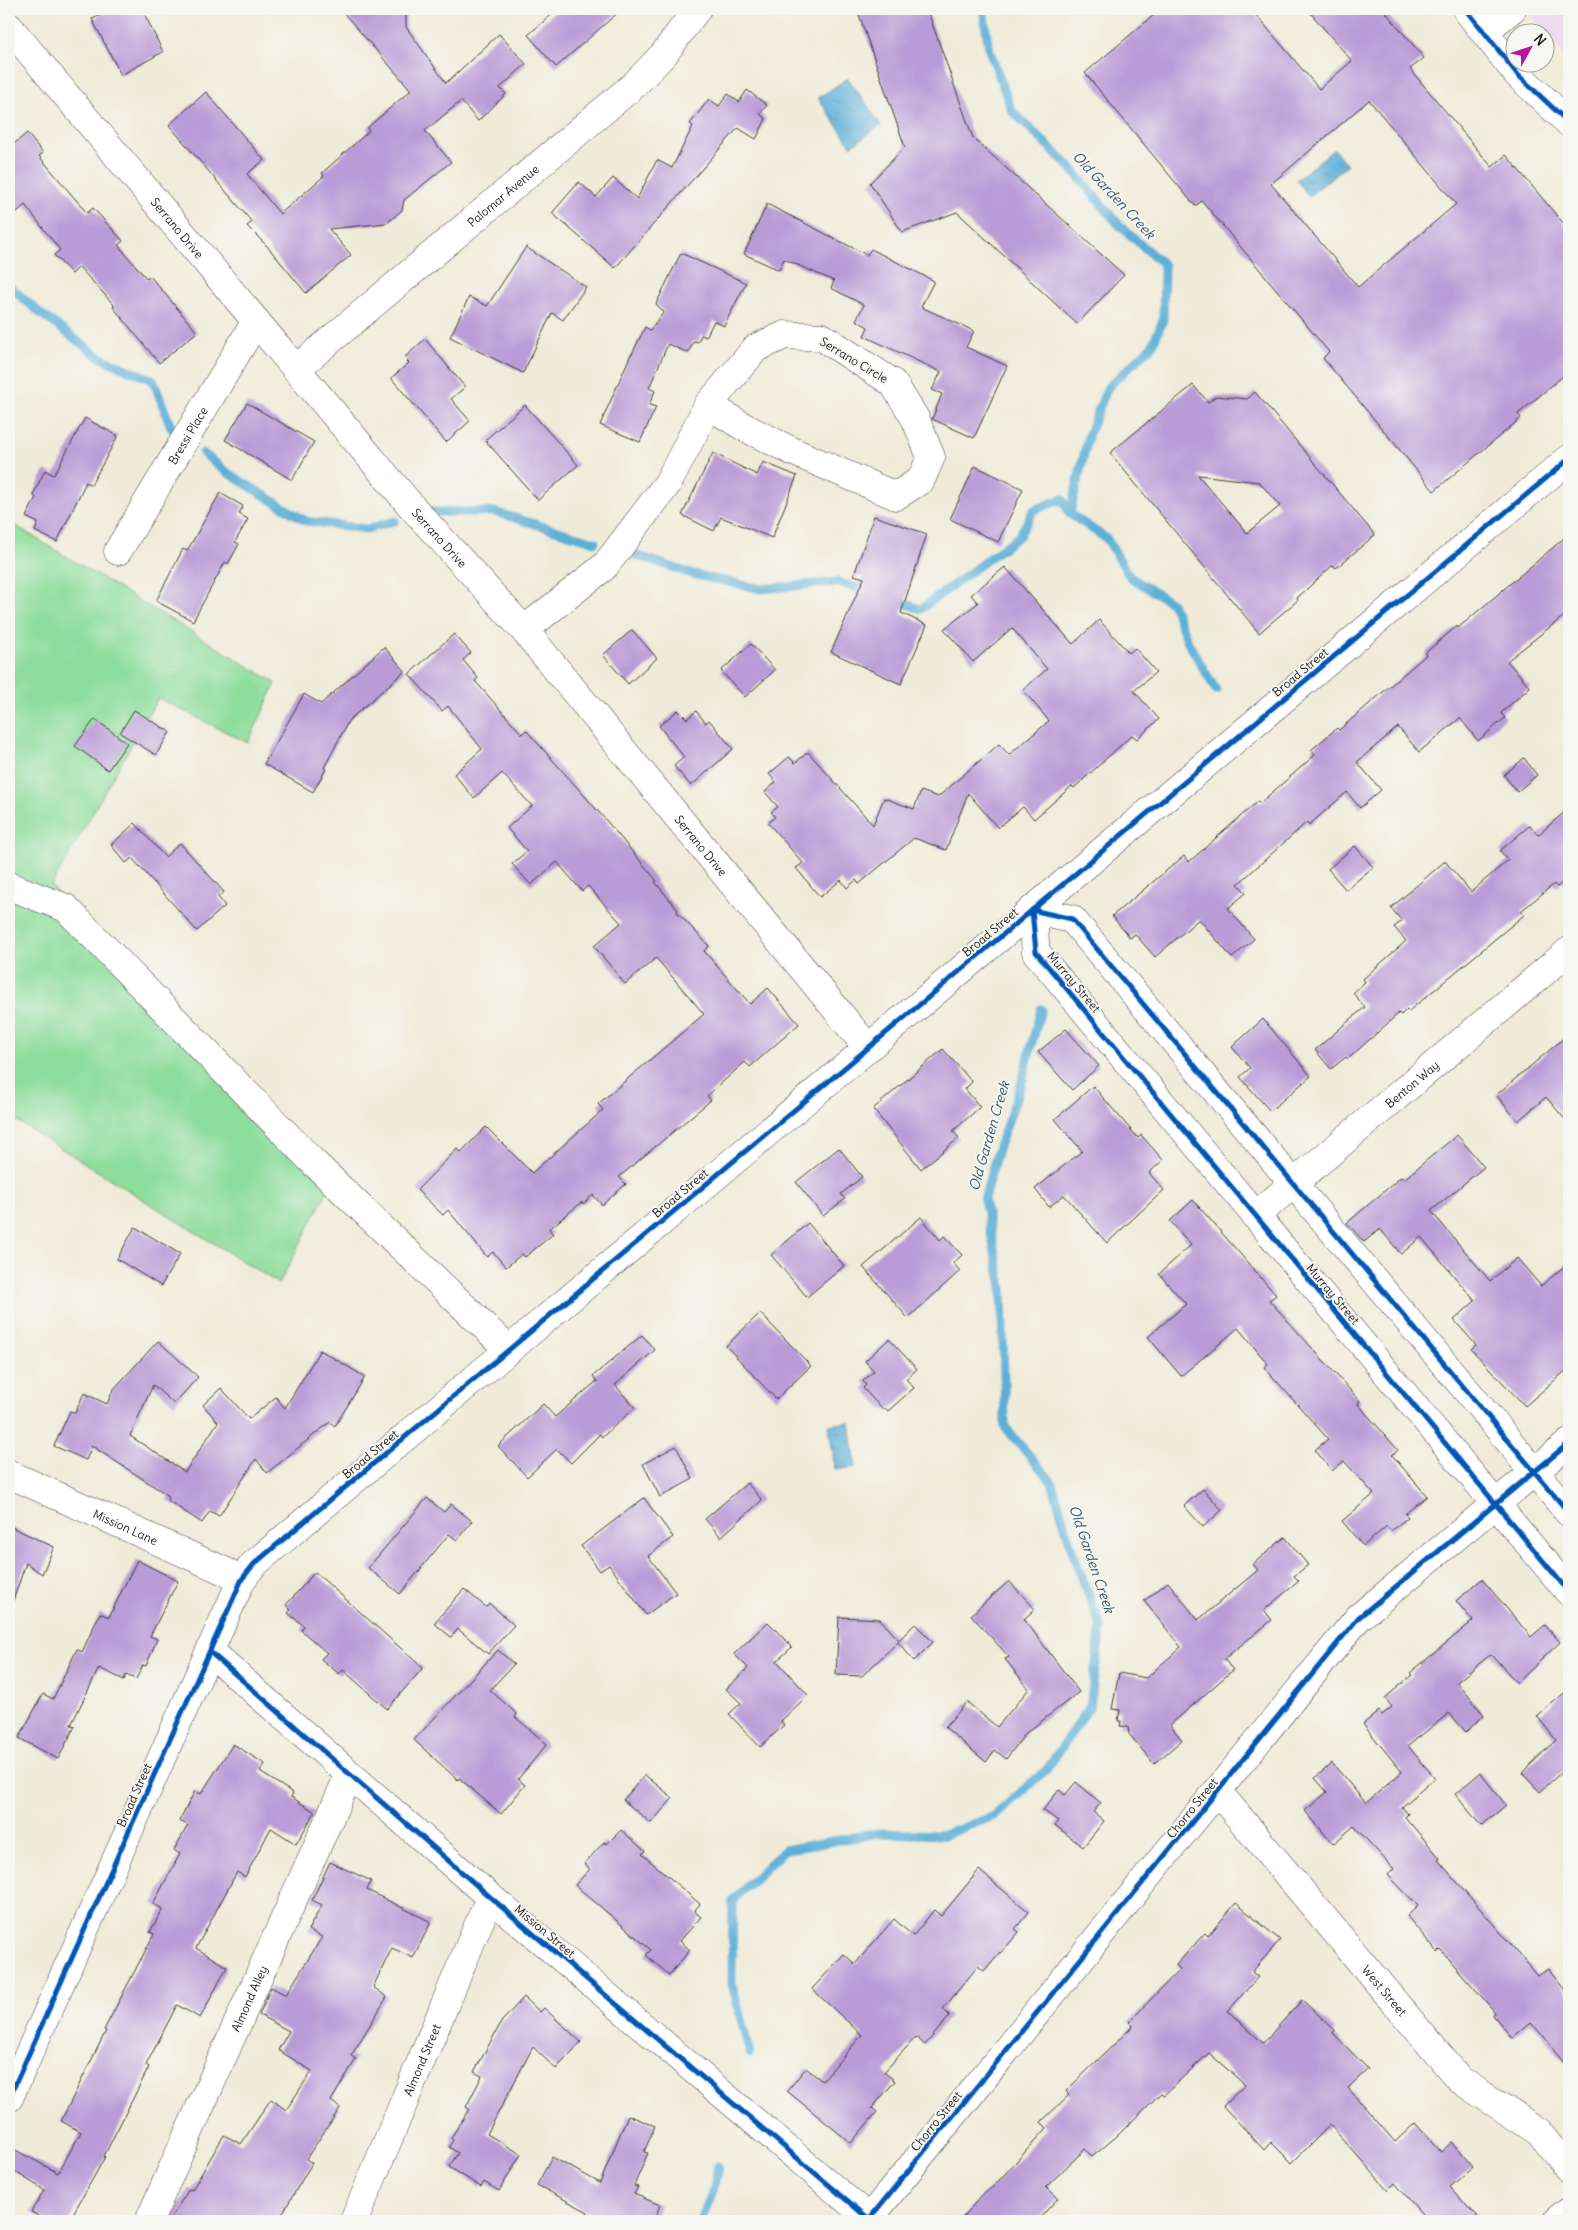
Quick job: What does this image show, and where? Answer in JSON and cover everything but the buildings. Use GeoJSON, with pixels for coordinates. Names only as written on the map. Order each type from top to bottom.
{"type":"FeatureCollection","features":[{"type":"Feature","properties":{"kind":"street"},"geometry":{"type":"LineString","coordinates":[[1466,9],[1518,75],[1569,123]]}},
{"type":"Feature","properties":{"kind":"street"},"geometry":{"type":"LineString","coordinates":[[1485,31],[1512,9]]}},
{"type":"Feature","properties":{"kind":"street","name":"Palomar Avenue"},"geometry":{"type":"LineString","coordinates":[[296,369],[634,85],[664,54],[689,12]]}},
{"type":"Feature","properties":{"kind":"street","name":"Serrano Drive"},"geometry":{"type":"LineString","coordinates":[[9,27],[412,507],[524,630],[868,1048]]}},
{"type":"Feature","properties":{"kind":"street","name":"Bressi Place"},"geometry":{"type":"LineString","coordinates":[[118,550],[256,320]]}},
{"type":"Feature","properties":{"kind":"street","name":"Serrano Circle"},"geometry":{"type":"LineString","coordinates":[[524,630],[605,566],[668,483],[708,405],[756,348],[785,336],[822,337],[893,383],[915,418],[931,456],[920,480],[896,496],[794,452],[746,428],[708,405]]}},
{"type":"Feature","properties":{"kind":"street","name":"Broad Street"},"geometry":{"type":"LineString","coordinates":[[9,2098],[242,1578],[254,1564],[1569,459]]}},
{"type":"Feature","properties":{"kind":"street"},"geometry":{"type":"LineString","coordinates":[[9,886],[66,908],[312,1161],[509,1350]]}},
{"type":"Feature","properties":{"kind":"street"},"geometry":{"type":"LineString","coordinates":[[1032,910],[1072,919],[1569,1513]]}},
{"type":"Feature","properties":{"kind":"street","name":"Murray Street"},"geometry":{"type":"LineString","coordinates":[[1032,910],[1036,952],[1569,1592]]}},
{"type":"Feature","properties":{"kind":"street","name":"Benton Way"},"geometry":{"type":"LineString","coordinates":[[1254,1216],[1569,951]]}},
{"type":"Feature","properties":{"kind":"street","name":"Chorro Street"},"geometry":{"type":"LineString","coordinates":[[869,2220],[1358,1618],[1569,1443]]}},
{"type":"Feature","properties":{"kind":"street","name":"Mission Lane"},"geometry":{"type":"LineString","coordinates":[[9,1474],[242,1578]]}},
{"type":"Feature","properties":{"kind":"street","name":"Mission Street"},"geometry":{"type":"LineString","coordinates":[[210,1652],[490,1898],[869,2220]]}},
{"type":"Feature","properties":{"kind":"street","name":"Almond Alley"},"geometry":{"type":"LineString","coordinates":[[149,2221],[349,1775]]}},
{"type":"Feature","properties":{"kind":"street","name":"West Street"},"geometry":{"type":"LineString","coordinates":[[1218,1792],[1460,2080],[1539,2132],[1569,2170]]}},
{"type":"Feature","properties":{"kind":"street","name":"Almond Street"},"geometry":{"type":"LineString","coordinates":[[354,2221],[490,1898]]}},
{"type":"Feature","properties":{"kind":"street"},"geometry":{"type":"LineString","coordinates":[[1558,2221],[1569,2212]]}},
{"type":"Feature","properties":{"kind":"shaded area"},"geometry":{"type":"Polygon","coordinates":[[[1527,9],[1569,9],[1569,61],[1556,45],[1556,22],[1538,22],[1527,9]]]}},
{"type":"Feature","properties":{"kind":"green space"},"geometry":{"type":"Polygon","coordinates":[[[9,522],[276,683],[248,743],[158,698],[51,886],[330,1186],[279,1284],[17,1121],[9,1128],[9,522]]]}},
{"type":"Feature","properties":{"kind":"water"},"geometry":{"type":"Polygon","coordinates":[[[848,78],[881,125],[851,146],[818,98],[848,78]]]}},
{"type":"Feature","properties":{"kind":"water"},"geometry":{"type":"Polygon","coordinates":[[[1334,149],[1347,165],[1309,196],[1296,180],[1334,149]]]}},
{"type":"Feature","properties":{"kind":"water"},"geometry":{"type":"Polygon","coordinates":[[[850,1422],[856,1467],[835,1470],[829,1425],[850,1422]]]}},
{"type":"Feature","properties":{"kind":"waterway","name":"Old Garden Creek"},"geometry":{"type":"LineString","coordinates":[[983,9],[989,49],[1012,111],[1070,167],[1120,226],[1164,265],[1163,320],[1152,346],[1108,387],[1089,433],[1070,514]]}},
{"type":"Feature","properties":{"kind":"waterway"},"geometry":{"type":"LineString","coordinates":[[9,286],[40,313],[101,358],[153,380],[172,429]]}},
{"type":"Feature","properties":{"kind":"waterway"},"geometry":{"type":"LineString","coordinates":[[203,453],[228,473],[306,521],[367,529],[395,521]]}},
{"type":"Feature","properties":{"kind":"waterway","name":"Old Garden Creek"},"geometry":{"type":"LineString","coordinates":[[894,600],[921,609],[1019,536],[1034,510],[1062,499],[1070,514],[1107,539],[1130,577],[1172,603],[1188,642],[1216,690]]}},
{"type":"Feature","properties":{"kind":"waterway"},"geometry":{"type":"LineString","coordinates":[[427,512],[495,512],[595,542]]}},
{"type":"Feature","properties":{"kind":"waterway"},"geometry":{"type":"LineString","coordinates":[[630,553],[692,574],[761,589],[838,582],[869,592]]}},
{"type":"Feature","properties":{"kind":"waterway","name":"Old Garden Creek"},"geometry":{"type":"LineString","coordinates":[[750,2054],[732,1984],[733,1900],[784,1850],[877,1833],[944,1835],[994,1816],[1047,1769],[1090,1706],[1101,1627],[1076,1563],[1052,1482],[1005,1427],[1002,1287],[984,1199],[998,1149],[1021,1085],[1041,1009]]}},
{"type":"Feature","properties":{"kind":"waterway","name":"Old Garden Creek"},"geometry":{"type":"LineString","coordinates":[[701,2221],[714,2188],[718,2166]]}},
{"type":"Feature","properties":{"kind":"cycle path"},"geometry":{"type":"LineString","coordinates":[[1466,9],[1518,75],[1569,123]]}},
{"type":"Feature","properties":{"kind":"cycle path"},"geometry":{"type":"LineString","coordinates":[[9,2098],[242,1579],[254,1564],[1569,459]]}},
{"type":"Feature","properties":{"kind":"cycle path"},"geometry":{"type":"LineString","coordinates":[[1569,1513],[1072,919],[1032,910],[1036,952],[1569,1592]]}},
{"type":"Feature","properties":{"kind":"cycle path"},"geometry":{"type":"LineString","coordinates":[[863,2221],[869,2219],[1358,1618],[1569,1443]]}},
{"type":"Feature","properties":{"kind":"cycle path"},"geometry":{"type":"LineString","coordinates":[[210,1652],[490,1897],[869,2219]]}}]}
